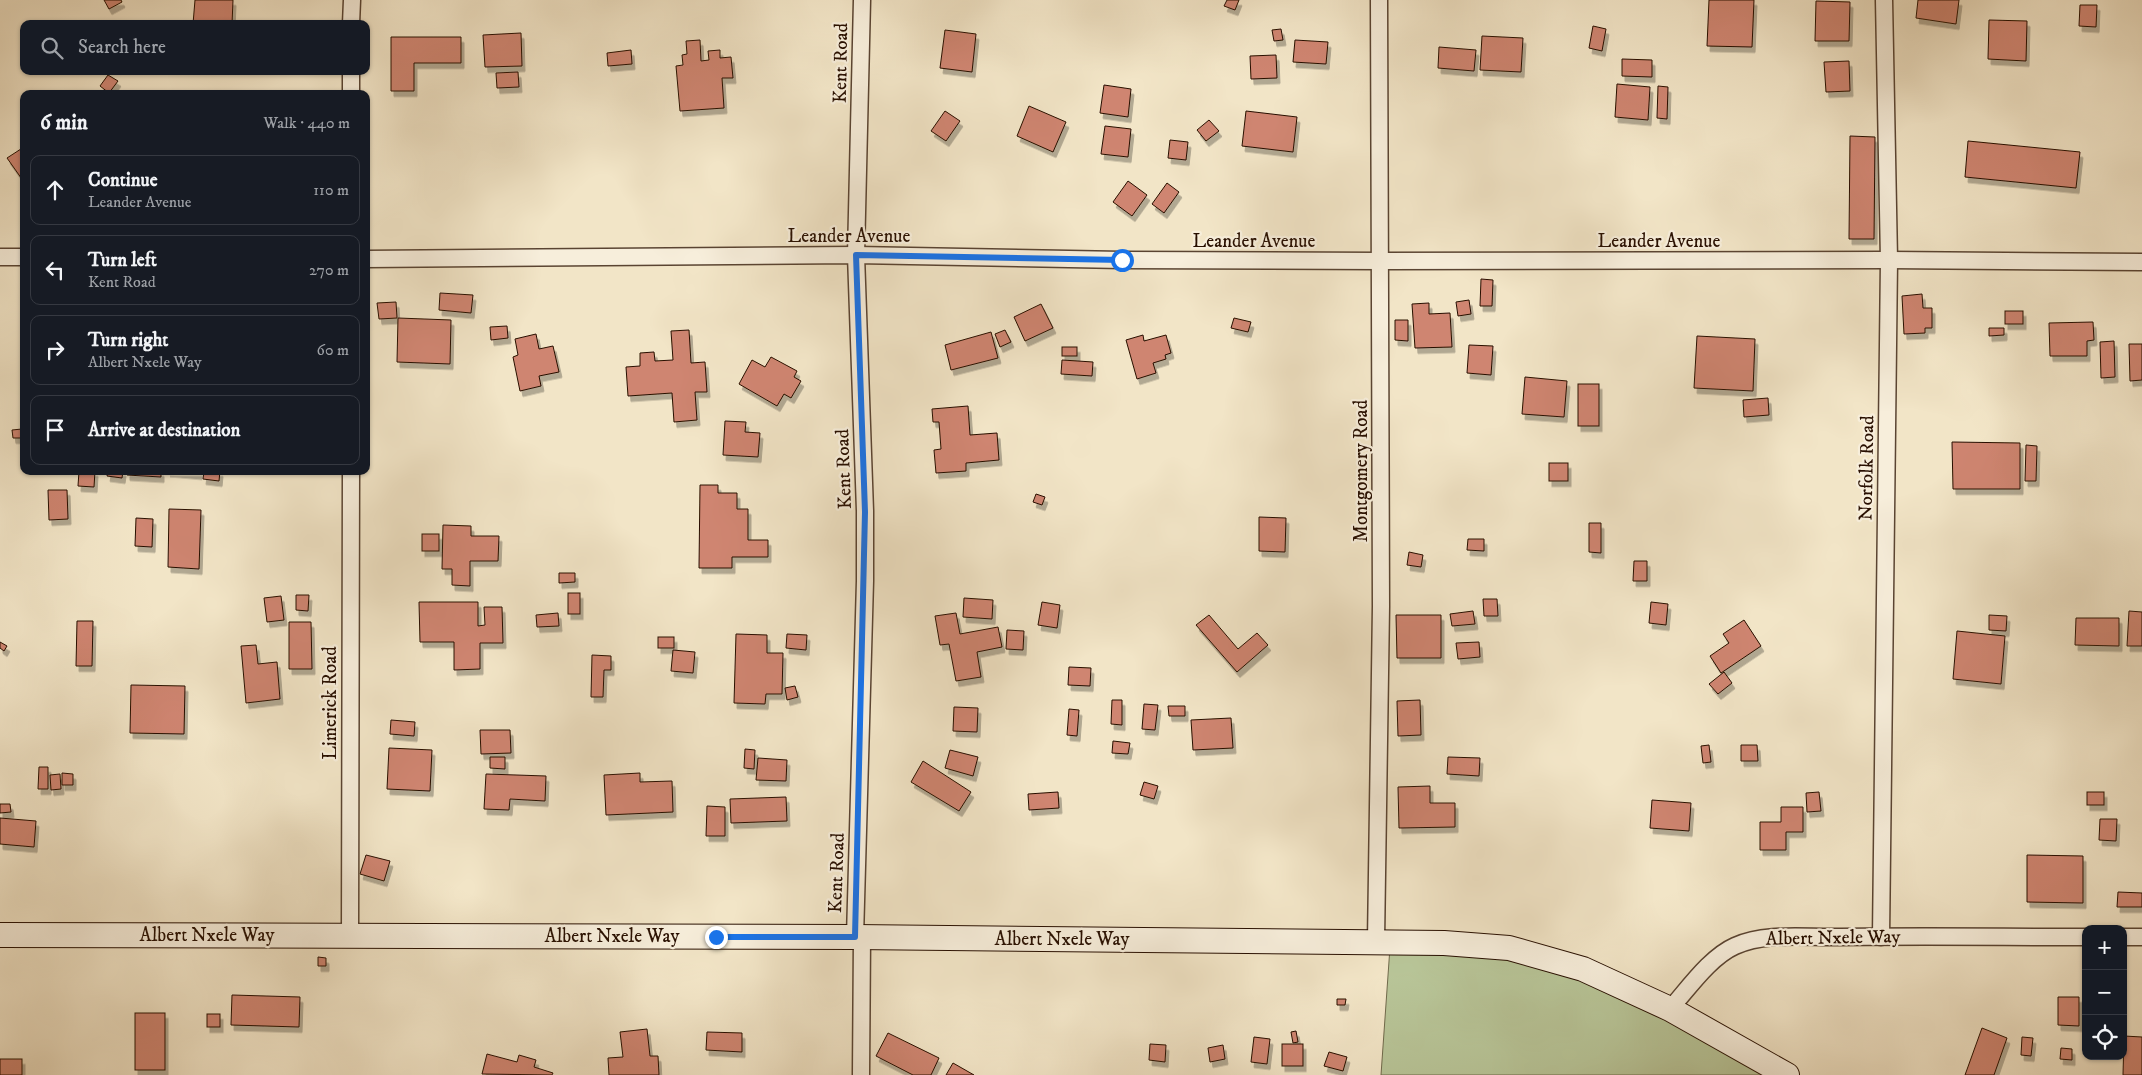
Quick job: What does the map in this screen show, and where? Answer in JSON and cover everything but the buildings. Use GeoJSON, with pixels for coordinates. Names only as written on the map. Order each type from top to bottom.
{"type":"FeatureCollection","features":[{"type":"Feature","properties":{"kind":"main road","name":"Albert Nxele Way"},"geometry":{"type":"LineString","coordinates":[[0,935],[350,934],[1444,943],[1509,948],[1583,969],[1670,1010]]}},
{"type":"Feature","properties":{"kind":"main road"},"geometry":{"type":"LineString","coordinates":[[1670,1010],[1787,1075]]}},
{"type":"Feature","properties":{"kind":"street"},"geometry":{"type":"LineString","coordinates":[[352,0],[352,20]]}},
{"type":"Feature","properties":{"kind":"street","name":"Kent Road"},"geometry":{"type":"LineString","coordinates":[[861,1075],[859,937],[865,522],[856,255],[862,0]]}},
{"type":"Feature","properties":{"kind":"street","name":"Montgomery Road"},"geometry":{"type":"LineString","coordinates":[[1376,941],[1381,606],[1379,0]]}},
{"type":"Feature","properties":{"kind":"street","name":"Norfolk Road"},"geometry":{"type":"LineString","coordinates":[[1881,936],[1889,260],[1884,0]]}},
{"type":"Feature","properties":{"kind":"street"},"geometry":{"type":"LineString","coordinates":[[351,75],[351,90]]}},
{"type":"Feature","properties":{"kind":"street","name":"Leander Avenue"},"geometry":{"type":"LineString","coordinates":[[370,259],[856,255],[1380,262],[1889,260],[2142,262]]}},
{"type":"Feature","properties":{"kind":"street"},"geometry":{"type":"LineString","coordinates":[[0,256],[20,257]]}},
{"type":"Feature","properties":{"kind":"street","name":"Limerick Road"},"geometry":{"type":"LineString","coordinates":[[350,934],[351,475]]}},
{"type":"Feature","properties":{"kind":"street","name":"Albert Nxele Way"},"geometry":{"type":"LineString","coordinates":[[1670,1010],[1698,977],[1733,947],[1770,938],[1881,936],[2082,937]]}},
{"type":"Feature","properties":{"kind":"street"},"geometry":{"type":"LineString","coordinates":[[2127,937],[2142,937]]}},
{"type":"Feature","properties":{"kind":"green space"},"geometry":{"type":"Polygon","coordinates":[[[1390,947],[1510,954],[1582,975],[1774,1075],[1381,1075],[1390,947]]]}},
{"type":"Feature","properties":{"kind":"route"},"geometry":{"type":"LineString","coordinates":[[716,937],[855,937],[865,581],[865,512],[856,255],[1122,260]]}}]}
